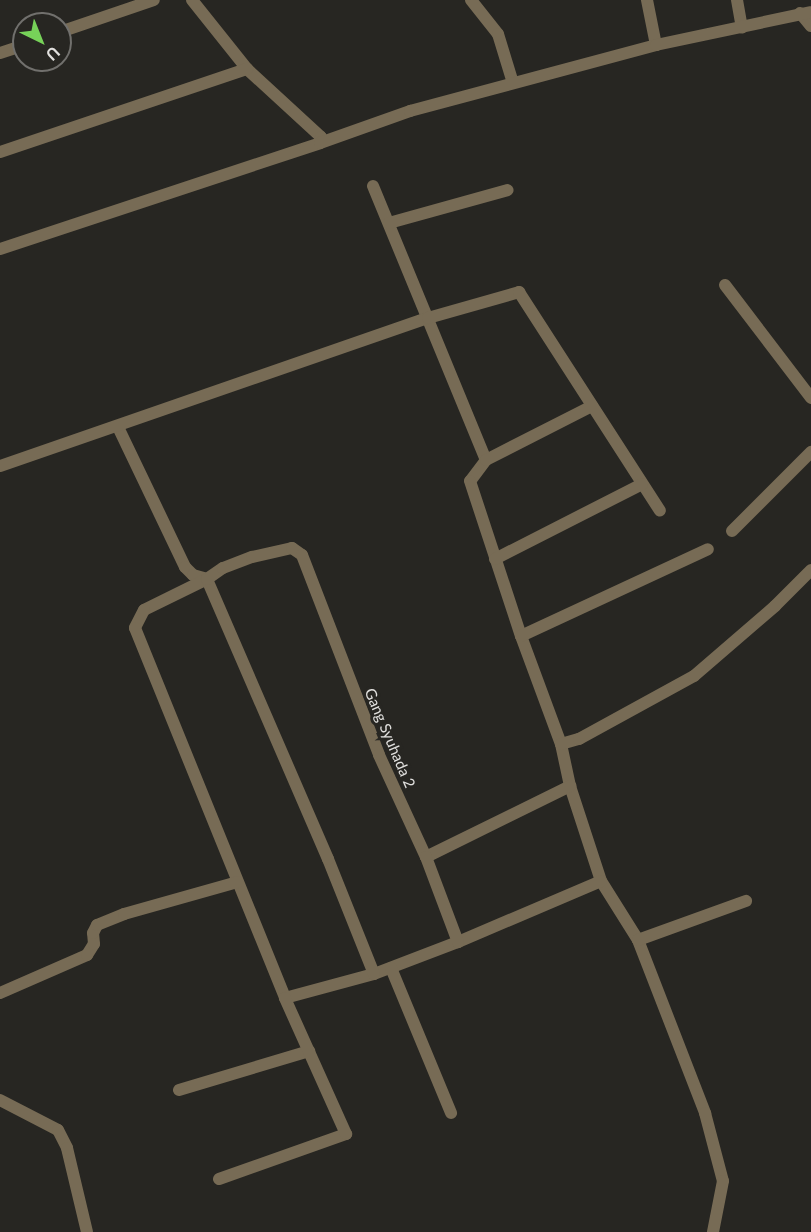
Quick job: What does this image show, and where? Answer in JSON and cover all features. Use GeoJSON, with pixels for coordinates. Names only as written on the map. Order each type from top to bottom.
{"type":"FeatureCollection","features":[{"type":"Feature","properties":{"kind":"street"},"geometry":{"type":"LineString","coordinates":[[72,28],[154,0]]}},
{"type":"Feature","properties":{"kind":"street"},"geometry":{"type":"LineString","coordinates":[[192,0],[247,69],[321,137],[320,143]]}},
{"type":"Feature","properties":{"kind":"street"},"geometry":{"type":"LineString","coordinates":[[471,0],[498,34],[513,83]]}},
{"type":"Feature","properties":{"kind":"street"},"geometry":{"type":"LineString","coordinates":[[647,0],[656,45]]}},
{"type":"Feature","properties":{"kind":"street"},"geometry":{"type":"LineString","coordinates":[[737,0],[742,28]]}},
{"type":"Feature","properties":{"kind":"street"},"geometry":{"type":"LineString","coordinates":[[0,249],[410,111],[656,45],[805,13],[811,26]]}},
{"type":"Feature","properties":{"kind":"street"},"geometry":{"type":"LineString","coordinates":[[0,152],[247,69]]}},
{"type":"Feature","properties":{"kind":"street"},"geometry":{"type":"LineString","coordinates":[[374,186],[486,460]]}},
{"type":"Feature","properties":{"kind":"street"},"geometry":{"type":"LineString","coordinates":[[389,223],[508,190]]}},
{"type":"Feature","properties":{"kind":"street"},"geometry":{"type":"LineString","coordinates":[[725,285],[811,398]]}},
{"type":"Feature","properties":{"kind":"street"},"geometry":{"type":"LineString","coordinates":[[0,466],[428,318],[519,292],[660,511]]}},
{"type":"Feature","properties":{"kind":"street"},"geometry":{"type":"LineString","coordinates":[[592,406],[486,460],[470,481],[521,636],[561,744],[570,786],[601,881],[638,940],[705,1113],[720,1161],[723,1181],[712,1232]]}},
{"type":"Feature","properties":{"kind":"street"},"geometry":{"type":"LineString","coordinates":[[118,427],[185,567],[193,575],[207,579]]}},
{"type":"Feature","properties":{"kind":"street"},"geometry":{"type":"LineString","coordinates":[[732,531],[811,452]]}},
{"type":"Feature","properties":{"kind":"street"},"geometry":{"type":"LineString","coordinates":[[495,559],[642,484]]}},
{"type":"Feature","properties":{"kind":"street","name":"Gang Syuhada 2"},"geometry":{"type":"LineString","coordinates":[[207,579],[223,568],[252,557],[292,548],[302,555],[379,756],[426,857],[458,942]]}},
{"type":"Feature","properties":{"kind":"street"},"geometry":{"type":"LineString","coordinates":[[521,636],[708,549]]}},
{"type":"Feature","properties":{"kind":"street"},"geometry":{"type":"LineString","coordinates":[[561,744],[579,739],[694,676],[775,606],[811,570]]}},
{"type":"Feature","properties":{"kind":"street"},"geometry":{"type":"LineString","coordinates":[[207,579],[144,610],[135,628],[285,998],[346,1134],[219,1179]]}},
{"type":"Feature","properties":{"kind":"street"},"geometry":{"type":"LineString","coordinates":[[207,579],[328,860],[374,974]]}},
{"type":"Feature","properties":{"kind":"street"},"geometry":{"type":"LineString","coordinates":[[426,857],[570,786]]}},
{"type":"Feature","properties":{"kind":"street"},"geometry":{"type":"LineString","coordinates":[[285,998],[391,968],[601,881]]}},
{"type":"Feature","properties":{"kind":"street"},"geometry":{"type":"LineString","coordinates":[[0,993],[87,955],[94,945],[93,933],[97,926],[124,914],[238,882]]}},
{"type":"Feature","properties":{"kind":"street"},"geometry":{"type":"LineString","coordinates":[[638,940],[746,901]]}},
{"type":"Feature","properties":{"kind":"street"},"geometry":{"type":"LineString","coordinates":[[391,968],[450,1113]]}},
{"type":"Feature","properties":{"kind":"street"},"geometry":{"type":"LineString","coordinates":[[179,1090],[309,1051]]}},
{"type":"Feature","properties":{"kind":"street"},"geometry":{"type":"LineString","coordinates":[[0,1100],[58,1130],[67,1148],[87,1232]]}}]}
